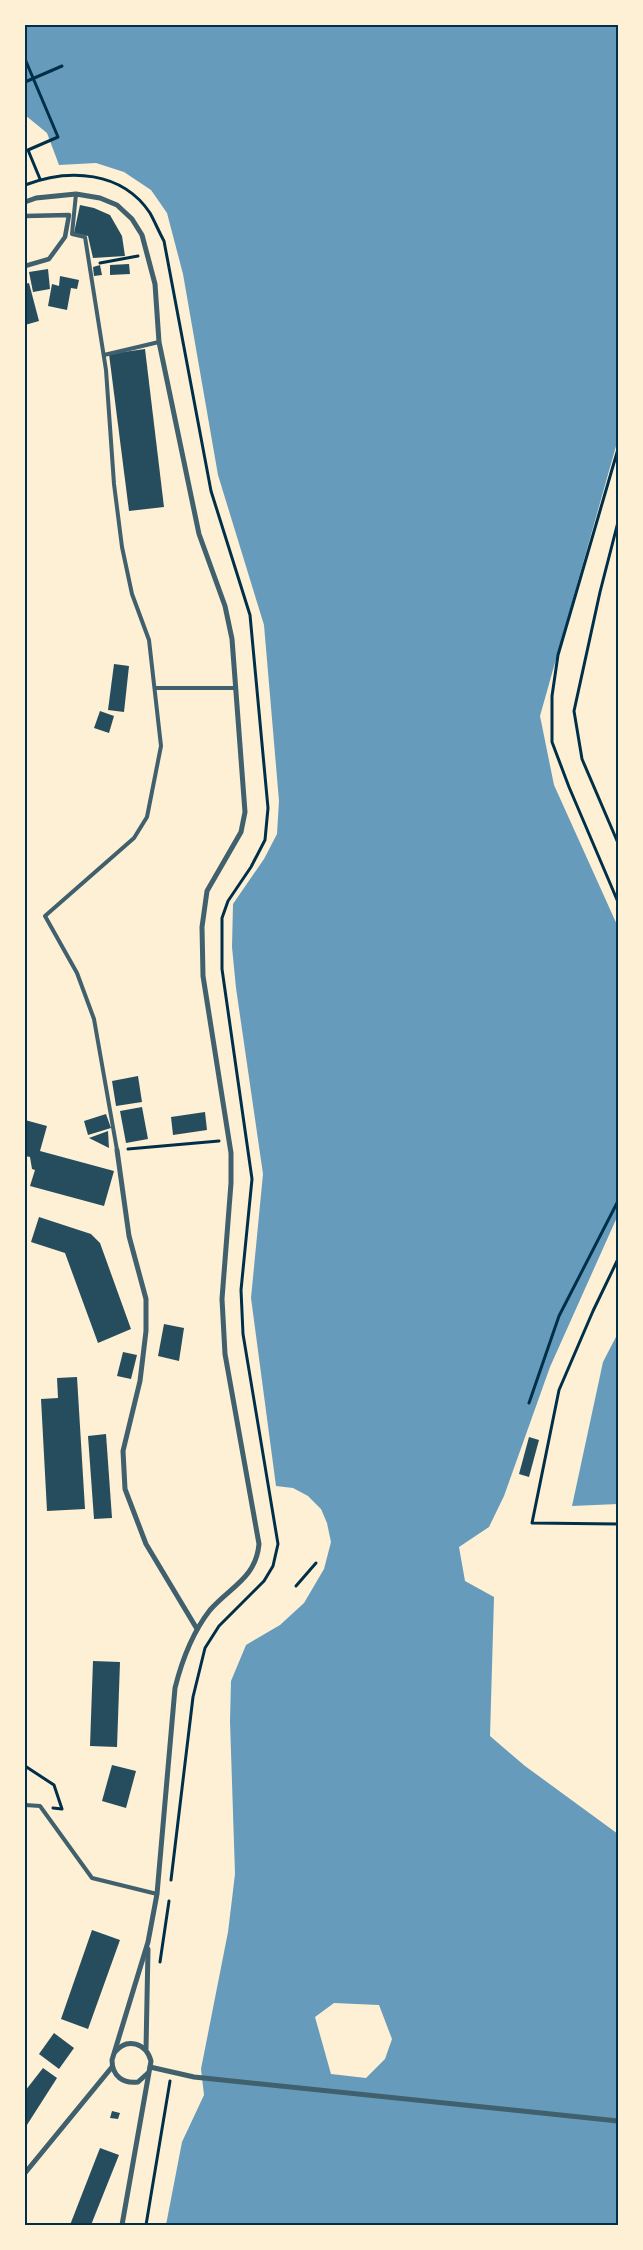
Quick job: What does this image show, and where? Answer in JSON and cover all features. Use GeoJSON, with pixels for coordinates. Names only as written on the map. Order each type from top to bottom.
{"type":"FeatureCollection","features":[{"type":"Feature","properties":{"kind":"street"},"geometry":{"type":"LineString","coordinates":[[25,202],[36,198],[76,194],[100,198],[117,205],[132,219],[142,235],[155,284],[159,342],[199,534],[225,606],[232,639],[245,812],[241,832],[207,891],[202,927],[203,976],[228,1140],[231,1184],[222,1299],[225,1354],[259,1544],[258,1558],[251,1572],[224,1596],[197,1629],[181,1663],[175,1688],[156,1894],[148,1942],[114,2054],[112,2067],[25,2173]]}},
{"type":"Feature","properties":{"kind":"street"},"geometry":{"type":"LineString","coordinates":[[25,216],[68,214],[65,237],[48,259],[25,266]]}},
{"type":"Feature","properties":{"kind":"street"},"geometry":{"type":"LineString","coordinates":[[117,1150],[129,1236],[146,1299],[146,1331],[140,1381],[123,1452],[125,1489],[146,1544],[197,1629]]}},
{"type":"Feature","properties":{"kind":"street"},"geometry":{"type":"LineString","coordinates":[[146,2049],[148,1942]]}},
{"type":"Feature","properties":{"kind":"street"},"geometry":{"type":"LineString","coordinates":[[114,2054],[122,2045],[128,2043],[141,2046],[149,2054],[150,2067],[122,2225]]}},
{"type":"Feature","properties":{"kind":"street"},"geometry":{"type":"LineString","coordinates":[[112,2067],[119,2078],[131,2083],[143,2078],[148,2073]]}},
{"type":"Feature","properties":{"kind":"street"},"geometry":{"type":"LineString","coordinates":[[150,2067],[194,2077],[618,2121]]}},
{"type":"Feature","properties":{"kind":"lane"},"geometry":{"type":"LineString","coordinates":[[76,194],[72,234],[85,237],[104,355],[122,548],[132,594],[149,640],[162,746],[148,818],[134,838],[45,916],[77,973],[94,1019],[117,1150]]}},
{"type":"Feature","properties":{"kind":"lane"},"geometry":{"type":"LineString","coordinates":[[104,355],[159,342]]}},
{"type":"Feature","properties":{"kind":"lane"},"geometry":{"type":"LineString","coordinates":[[155,688],[236,688]]}},
{"type":"Feature","properties":{"kind":"lane"},"geometry":{"type":"LineString","coordinates":[[25,1805],[40,1806],[92,1878],[156,1894]]}},
{"type":"Feature","properties":{"kind":"path"},"geometry":{"type":"LineString","coordinates":[[25,59],[58,137],[28,150],[40,179]]}},
{"type":"Feature","properties":{"kind":"path"},"geometry":{"type":"LineString","coordinates":[[25,82],[62,66]]}},
{"type":"Feature","properties":{"kind":"path"},"geometry":{"type":"LineString","coordinates":[[89,265],[148,254]]}},
{"type":"Feature","properties":{"kind":"path"},"geometry":{"type":"LineString","coordinates":[[618,449],[558,656],[552,696],[552,742],[568,787],[618,902]]}},
{"type":"Feature","properties":{"kind":"path"},"geometry":{"type":"LineString","coordinates":[[618,522],[574,711],[582,759],[618,843]]}},
{"type":"Feature","properties":{"kind":"path"},"geometry":{"type":"LineString","coordinates":[[117,1150],[228,1140]]}},
{"type":"Feature","properties":{"kind":"path"},"geometry":{"type":"LineString","coordinates":[[529,1403],[560,1316],[618,1201]]}},
{"type":"Feature","properties":{"kind":"path"},"geometry":{"type":"LineString","coordinates":[[618,1259],[559,1390],[532,1523],[618,1524]]}},
{"type":"Feature","properties":{"kind":"path"},"geometry":{"type":"LineString","coordinates":[[296,1586],[316,1563]]}},
{"type":"Feature","properties":{"kind":"path"},"geometry":{"type":"LineString","coordinates":[[25,1766],[54,1785],[62,1809],[40,1806]]}},
{"type":"Feature","properties":{"kind":"path"},"geometry":{"type":"LineString","coordinates":[[146,2225],[172,2072]]}},
{"type":"Feature","properties":{"kind":"water"},"geometry":{"type":"Polygon","coordinates":[[[25,25],[618,25],[618,439],[540,716],[554,785],[618,927],[618,1215],[550,1367],[504,1496],[489,1527],[459,1547],[465,1581],[494,1597],[490,1736],[525,1766],[618,1834],[618,2225],[166,2225],[182,2142],[204,2095],[201,2069],[228,1932],[235,1874],[230,1721],[231,1681],[246,1645],[280,1625],[304,1603],[324,1569],[331,1542],[327,1523],[321,1509],[308,1496],[293,1488],[276,1486],[251,1298],[263,1174],[236,988],[232,947],[233,904],[264,859],[277,834],[279,801],[264,625],[218,475],[183,274],[167,213],[151,190],[124,172],[96,163],[59,165],[47,133],[25,115],[25,25]],[[334,2003],[315,2017],[331,2074],[366,2078],[385,2059],[392,2039],[379,2005],[334,2003]]]}},
{"type":"Feature","properties":{"kind":"water"},"geometry":{"type":"Polygon","coordinates":[[[618,1333],[618,1504],[572,1506],[603,1362],[618,1333]]]}},
{"type":"Feature","properties":{"kind":"building"},"geometry":{"type":"Polygon","coordinates":[[[80,205],[94,208],[110,215],[122,236],[125,256],[93,258],[88,236],[74,233],[80,205]]]}},
{"type":"Feature","properties":{"kind":"building"},"geometry":{"type":"Polygon","coordinates":[[[129,264],[130,274],[110,275],[110,265],[129,264]]]}},
{"type":"Feature","properties":{"kind":"building"},"geometry":{"type":"Polygon","coordinates":[[[100,265],[102,275],[94,276],[93,267],[100,265]]]}},
{"type":"Feature","properties":{"kind":"building"},"geometry":{"type":"Polygon","coordinates":[[[48,269],[50,289],[33,292],[29,272],[48,269]]]}},
{"type":"Feature","properties":{"kind":"building"},"geometry":{"type":"Polygon","coordinates":[[[60,276],[79,280],[77,289],[71,288],[67,310],[48,306],[52,284],[59,286],[60,276]]]}},
{"type":"Feature","properties":{"kind":"building"},"geometry":{"type":"Polygon","coordinates":[[[29,283],[39,321],[25,325],[25,284],[29,283]]]}},
{"type":"Feature","properties":{"kind":"building"},"geometry":{"type":"Polygon","coordinates":[[[145,349],[164,507],[129,511],[109,354],[145,349]]]}},
{"type":"Feature","properties":{"kind":"building"},"geometry":{"type":"Polygon","coordinates":[[[114,664],[129,666],[124,712],[108,710],[114,664]]]}},
{"type":"Feature","properties":{"kind":"building"},"geometry":{"type":"Polygon","coordinates":[[[100,711],[114,716],[109,733],[94,728],[100,711]]]}},
{"type":"Feature","properties":{"kind":"building"},"geometry":{"type":"Polygon","coordinates":[[[138,1076],[142,1102],[116,1106],[112,1081],[138,1076]]]}},
{"type":"Feature","properties":{"kind":"building"},"geometry":{"type":"Polygon","coordinates":[[[142,1107],[148,1139],[126,1143],[120,1111],[142,1107]]]}},
{"type":"Feature","properties":{"kind":"building"},"geometry":{"type":"Polygon","coordinates":[[[205,1112],[207,1130],[173,1135],[171,1117],[205,1112]]]}},
{"type":"Feature","properties":{"kind":"building"},"geometry":{"type":"Polygon","coordinates":[[[106,1114],[111,1128],[88,1135],[84,1121],[106,1114]]]}},
{"type":"Feature","properties":{"kind":"building"},"geometry":{"type":"Polygon","coordinates":[[[25,1120],[47,1126],[40,1151],[114,1171],[104,1206],[30,1186],[35,1170],[32,1169],[30,1157],[25,1156],[25,1120]]]}},
{"type":"Feature","properties":{"kind":"building"},"geometry":{"type":"Polygon","coordinates":[[[108,1131],[109,1148],[89,1138],[108,1131]]]}},
{"type":"Feature","properties":{"kind":"building"},"geometry":{"type":"Polygon","coordinates":[[[39,1217],[91,1234],[100,1243],[131,1329],[98,1343],[65,1253],[31,1242],[39,1217]]]}},
{"type":"Feature","properties":{"kind":"building"},"geometry":{"type":"Polygon","coordinates":[[[164,1324],[184,1328],[179,1361],[158,1356],[164,1324]]]}},
{"type":"Feature","properties":{"kind":"building"},"geometry":{"type":"Polygon","coordinates":[[[123,1352],[137,1355],[131,1379],[117,1376],[123,1352]]]}},
{"type":"Feature","properties":{"kind":"building"},"geometry":{"type":"Polygon","coordinates":[[[77,1377],[85,1509],[47,1511],[41,1399],[58,1398],[57,1378],[77,1377]]]}},
{"type":"Feature","properties":{"kind":"building"},"geometry":{"type":"Polygon","coordinates":[[[106,1434],[112,1518],[94,1519],[88,1436],[106,1434]]]}},
{"type":"Feature","properties":{"kind":"building"},"geometry":{"type":"Polygon","coordinates":[[[529,1437],[539,1440],[529,1477],[519,1474],[529,1437]]]}},
{"type":"Feature","properties":{"kind":"building"},"geometry":{"type":"Polygon","coordinates":[[[93,1661],[120,1662],[117,1747],[90,1746],[93,1661]]]}},
{"type":"Feature","properties":{"kind":"building"},"geometry":{"type":"Polygon","coordinates":[[[112,1765],[136,1771],[126,1808],[102,1801],[112,1765]]]}},
{"type":"Feature","properties":{"kind":"building"},"geometry":{"type":"Polygon","coordinates":[[[92,1930],[120,1940],[88,2029],[61,2019],[92,1930]]]}},
{"type":"Feature","properties":{"kind":"building"},"geometry":{"type":"Polygon","coordinates":[[[54,2033],[74,2048],[59,2069],[39,2054],[54,2033]]]}},
{"type":"Feature","properties":{"kind":"building"},"geometry":{"type":"Polygon","coordinates":[[[43,2068],[57,2078],[25,2128],[25,2091],[43,2068]]]}},
{"type":"Feature","properties":{"kind":"building"},"geometry":{"type":"Polygon","coordinates":[[[112,2111],[120,2113],[118,2119],[110,2118],[112,2111]]]}},
{"type":"Feature","properties":{"kind":"building"},"geometry":{"type":"Polygon","coordinates":[[[100,2148],[119,2155],[91,2225],[70,2225],[100,2148]]]}}]}
